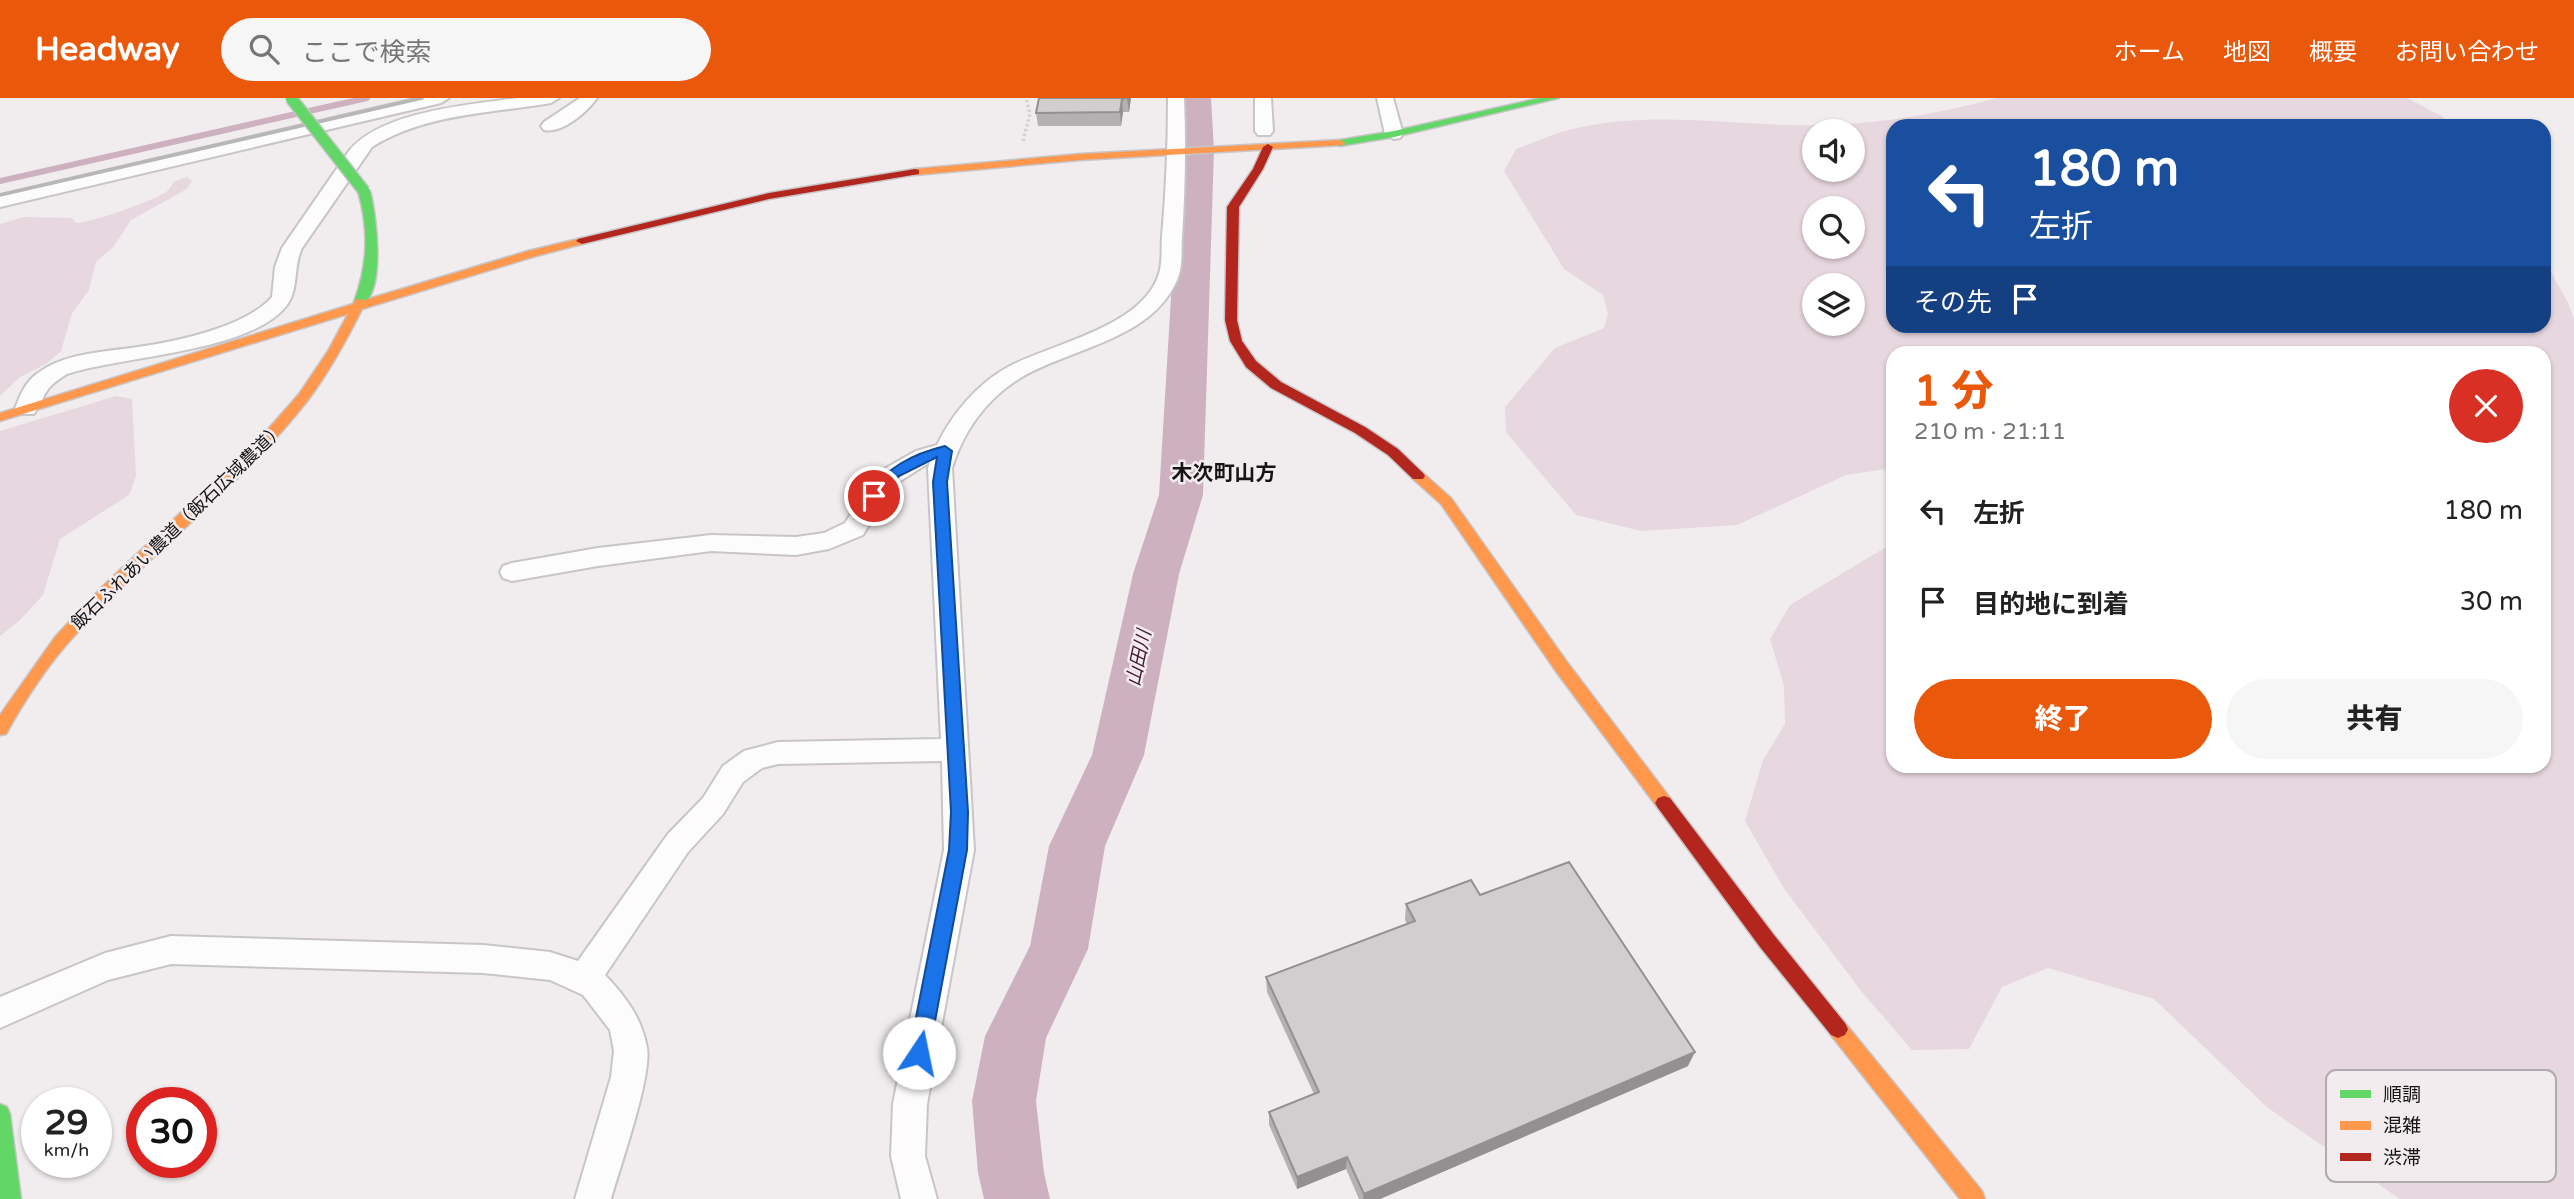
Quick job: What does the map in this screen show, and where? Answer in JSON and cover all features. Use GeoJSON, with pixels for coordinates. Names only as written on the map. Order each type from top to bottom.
{"type":"FeatureCollection","features":[{"type":"Feature","properties":{"kind":"street","name":"飯石ふれあい農道（飯石広域農道）"},"geometry":{"type":"LineString","coordinates":[[0,729],[26,687],[63,637],[196,512],[284,423],[329,361],[359,306],[371,272],[374,249],[369,207],[364,191],[291,98]]}},
{"type":"Feature","properties":{"kind":"street"},"geometry":{"type":"LineString","coordinates":[[0,201],[441,98]]}},
{"type":"Feature","properties":{"kind":"street"},"geometry":{"type":"LineString","coordinates":[[26,409],[34,389],[63,368],[91,359],[142,353],[176,345],[237,326],[271,310],[285,293],[285,268],[293,248],[337,186],[356,153],[372,138],[444,116],[551,98]]}},
{"type":"Feature","properties":{"kind":"street"},"geometry":{"type":"LineString","coordinates":[[550,126],[586,103],[589,98]]}},
{"type":"Feature","properties":{"kind":"street"},"geometry":{"type":"LineString","coordinates":[[919,1199],[908,1156],[910,1104],[958,850],[956,750],[940,482],[945,451],[975,406],[994,387],[1043,358],[1131,318],[1159,293],[1169,269],[1182,152],[1176,98]]}},
{"type":"Feature","properties":{"kind":"street"},"geometry":{"type":"LineString","coordinates":[[1264,98],[1266,139],[1258,169],[1233,207],[1231,320],[1236,341],[1251,364],[1276,385],[1360,430],[1393,452],[1446,501],[1561,666],[1759,930],[1974,1199]]}},
{"type":"Feature","properties":{"kind":"street"},"geometry":{"type":"LineString","coordinates":[[1385,98],[1394,134]]}},
{"type":"Feature","properties":{"kind":"street"},"geometry":{"type":"LineString","coordinates":[[0,417],[532,253],[769,196],[886,176],[972,166],[1206,150],[1266,139],[1338,143],[1394,134],[1554,98]]}},
{"type":"Feature","properties":{"kind":"street"},"geometry":{"type":"LineString","coordinates":[[512,572],[598,557],[710,543],[796,546],[830,541],[854,529],[883,482],[894,473],[924,456],[945,451]]}},
{"type":"Feature","properties":{"kind":"street"},"geometry":{"type":"LineString","coordinates":[[584,979],[678,843],[713,806],[733,774],[754,759],[778,753],[956,750]]}},
{"type":"Feature","properties":{"kind":"street"},"geometry":{"type":"LineString","coordinates":[[0,1013],[116,962],[171,950],[483,959],[550,966],[594,985],[612,1005],[625,1026],[631,1051],[628,1077],[593,1199]]}},
{"type":"Feature","properties":{"kind":"street"},"geometry":{"type":"LineString","coordinates":[[0,1114],[10,1199]]}},
{"type":"Feature","properties":{"kind":"path"},"geometry":{"type":"LineString","coordinates":[[1022,145],[1030,114],[1026,98]]}},
{"type":"Feature","properties":{"kind":"shaded area"},"geometry":{"type":"Polygon","coordinates":[[[1997,98],[2407,98],[2445,119],[1892,119],[1997,98]]]}},
{"type":"Feature","properties":{"kind":"shaded area"},"geometry":{"type":"Polygon","coordinates":[[[1640,120],[1802,125],[1802,182],[1865,182],[1865,123],[1886,120],[1886,333],[2551,333],[2551,272],[2574,319],[2574,1199],[2400,1199],[2375,1182],[2556,1182],[2556,1070],[2326,1070],[2326,1148],[2268,1108],[2154,999],[2048,968],[2002,987],[1969,1049],[1912,1050],[1862,992],[1785,890],[1745,821],[1763,760],[1785,724],[1784,686],[1770,639],[1790,605],[1886,547],[1886,773],[2551,773],[2551,346],[1886,346],[1886,469],[1846,475],[1737,525],[1641,531],[1576,515],[1506,432],[1505,407],[1555,348],[1604,328],[1608,314],[1603,295],[1564,269],[1504,171],[1516,149],[1569,130],[1640,120]]]}},
{"type":"Feature","properties":{"kind":"shaded area"},"geometry":{"type":"Polygon","coordinates":[[[187,177],[192,181],[187,189],[131,220],[114,246],[96,262],[89,290],[72,313],[61,351],[46,364],[20,377],[0,396],[0,224],[24,217],[72,218],[76,223],[95,219],[153,199],[166,192],[176,181],[187,177]]]}},
{"type":"Feature","properties":{"kind":"shaded area"},"geometry":{"type":"Polygon","coordinates":[[[116,396],[132,399],[136,476],[129,495],[60,539],[43,595],[20,620],[0,636],[0,431],[116,396]]]}},
{"type":"Feature","properties":{"kind":"building"},"geometry":{"type":"Polygon","coordinates":[[[1039,98],[1127,98],[1122,99],[1120,112],[1036,113],[1039,98]]]}},
{"type":"Feature","properties":{"kind":"building"},"geometry":{"type":"Polygon","coordinates":[[[1569,862],[1695,1052],[1364,1194],[1347,1157],[1297,1177],[1269,1112],[1319,1092],[1266,977],[1415,921],[1406,904],[1471,880],[1480,895],[1569,862]]]}},
{"type":"Feature","properties":{"kind":"waterway"},"geometry":{"type":"LineString","coordinates":[[309,111],[367,98]]}},
{"type":"Feature","properties":{"kind":"waterway","name":"山田川"},"geometry":{"type":"LineString","coordinates":[[1017,1199],[1011,1173],[1004,1101],[1016,1036],[1059,949],[1077,846],[1118,755],[1156,574],[1181,495],[1197,150],[1195,98]]}},
{"type":"Feature","properties":{"kind":"waterway"},"geometry":{"type":"LineString","coordinates":[[0,181],[296,114]]}},
{"type":"Feature","properties":{"kind":"railway"},"geometry":{"type":"LineString","coordinates":[[0,195],[422,98]]}},
{"type":"Feature","properties":{"kind":"traffic: fast"},"geometry":{"type":"LineString","coordinates":[[291,98],[364,191]]}},
{"type":"Feature","properties":{"kind":"traffic: fast"},"geometry":{"type":"LineString","coordinates":[[1340,143],[1394,134],[1554,98]]}},
{"type":"Feature","properties":{"kind":"traffic: fast"},"geometry":{"type":"LineString","coordinates":[[360,302],[369,274],[372,247],[371,219],[364,191]]}},
{"type":"Feature","properties":{"kind":"traffic: fast"},"geometry":{"type":"LineString","coordinates":[[0,1114],[10,1199]]}},
{"type":"Feature","properties":{"kind":"traffic: slow"},"geometry":{"type":"LineString","coordinates":[[915,172],[1080,157],[1340,143]]}},
{"type":"Feature","properties":{"kind":"traffic: slow"},"geometry":{"type":"LineString","coordinates":[[0,417],[532,253],[582,241]]}},
{"type":"Feature","properties":{"kind":"traffic: slow"},"geometry":{"type":"LineString","coordinates":[[0,729],[32,678],[70,630],[108,590],[230,477],[303,397],[334,352],[360,302]]}},
{"type":"Feature","properties":{"kind":"traffic: slow"},"geometry":{"type":"LineString","coordinates":[[1418,476],[1446,501],[1561,666],[1664,803]]}},
{"type":"Feature","properties":{"kind":"traffic: slow"},"geometry":{"type":"LineString","coordinates":[[1838,1029],[1974,1199]]}},
{"type":"Feature","properties":{"kind":"traffic: jam"},"geometry":{"type":"LineString","coordinates":[[1268,147],[1258,169],[1233,207],[1231,320],[1236,341],[1251,364],[1276,385],[1360,430],[1393,452],[1418,476]]}},
{"type":"Feature","properties":{"kind":"traffic: jam"},"geometry":{"type":"LineString","coordinates":[[582,241],[769,196],[915,172]]}},
{"type":"Feature","properties":{"kind":"traffic: jam"},"geometry":{"type":"LineString","coordinates":[[1664,803],[1767,941],[1838,1029]]}},
{"type":"Feature","properties":{"kind":"district","name":"木次町山方"},"geometry":{"type":"Point","coordinates":[1224,473]}},
{"type":"Feature","properties":{"kind":"route"},"geometry":{"type":"LineString","coordinates":[[874,496],[883,482],[894,473],[924,456],[945,451],[940,468],[940,482],[960,812],[958,850],[919,1053]]}}]}
